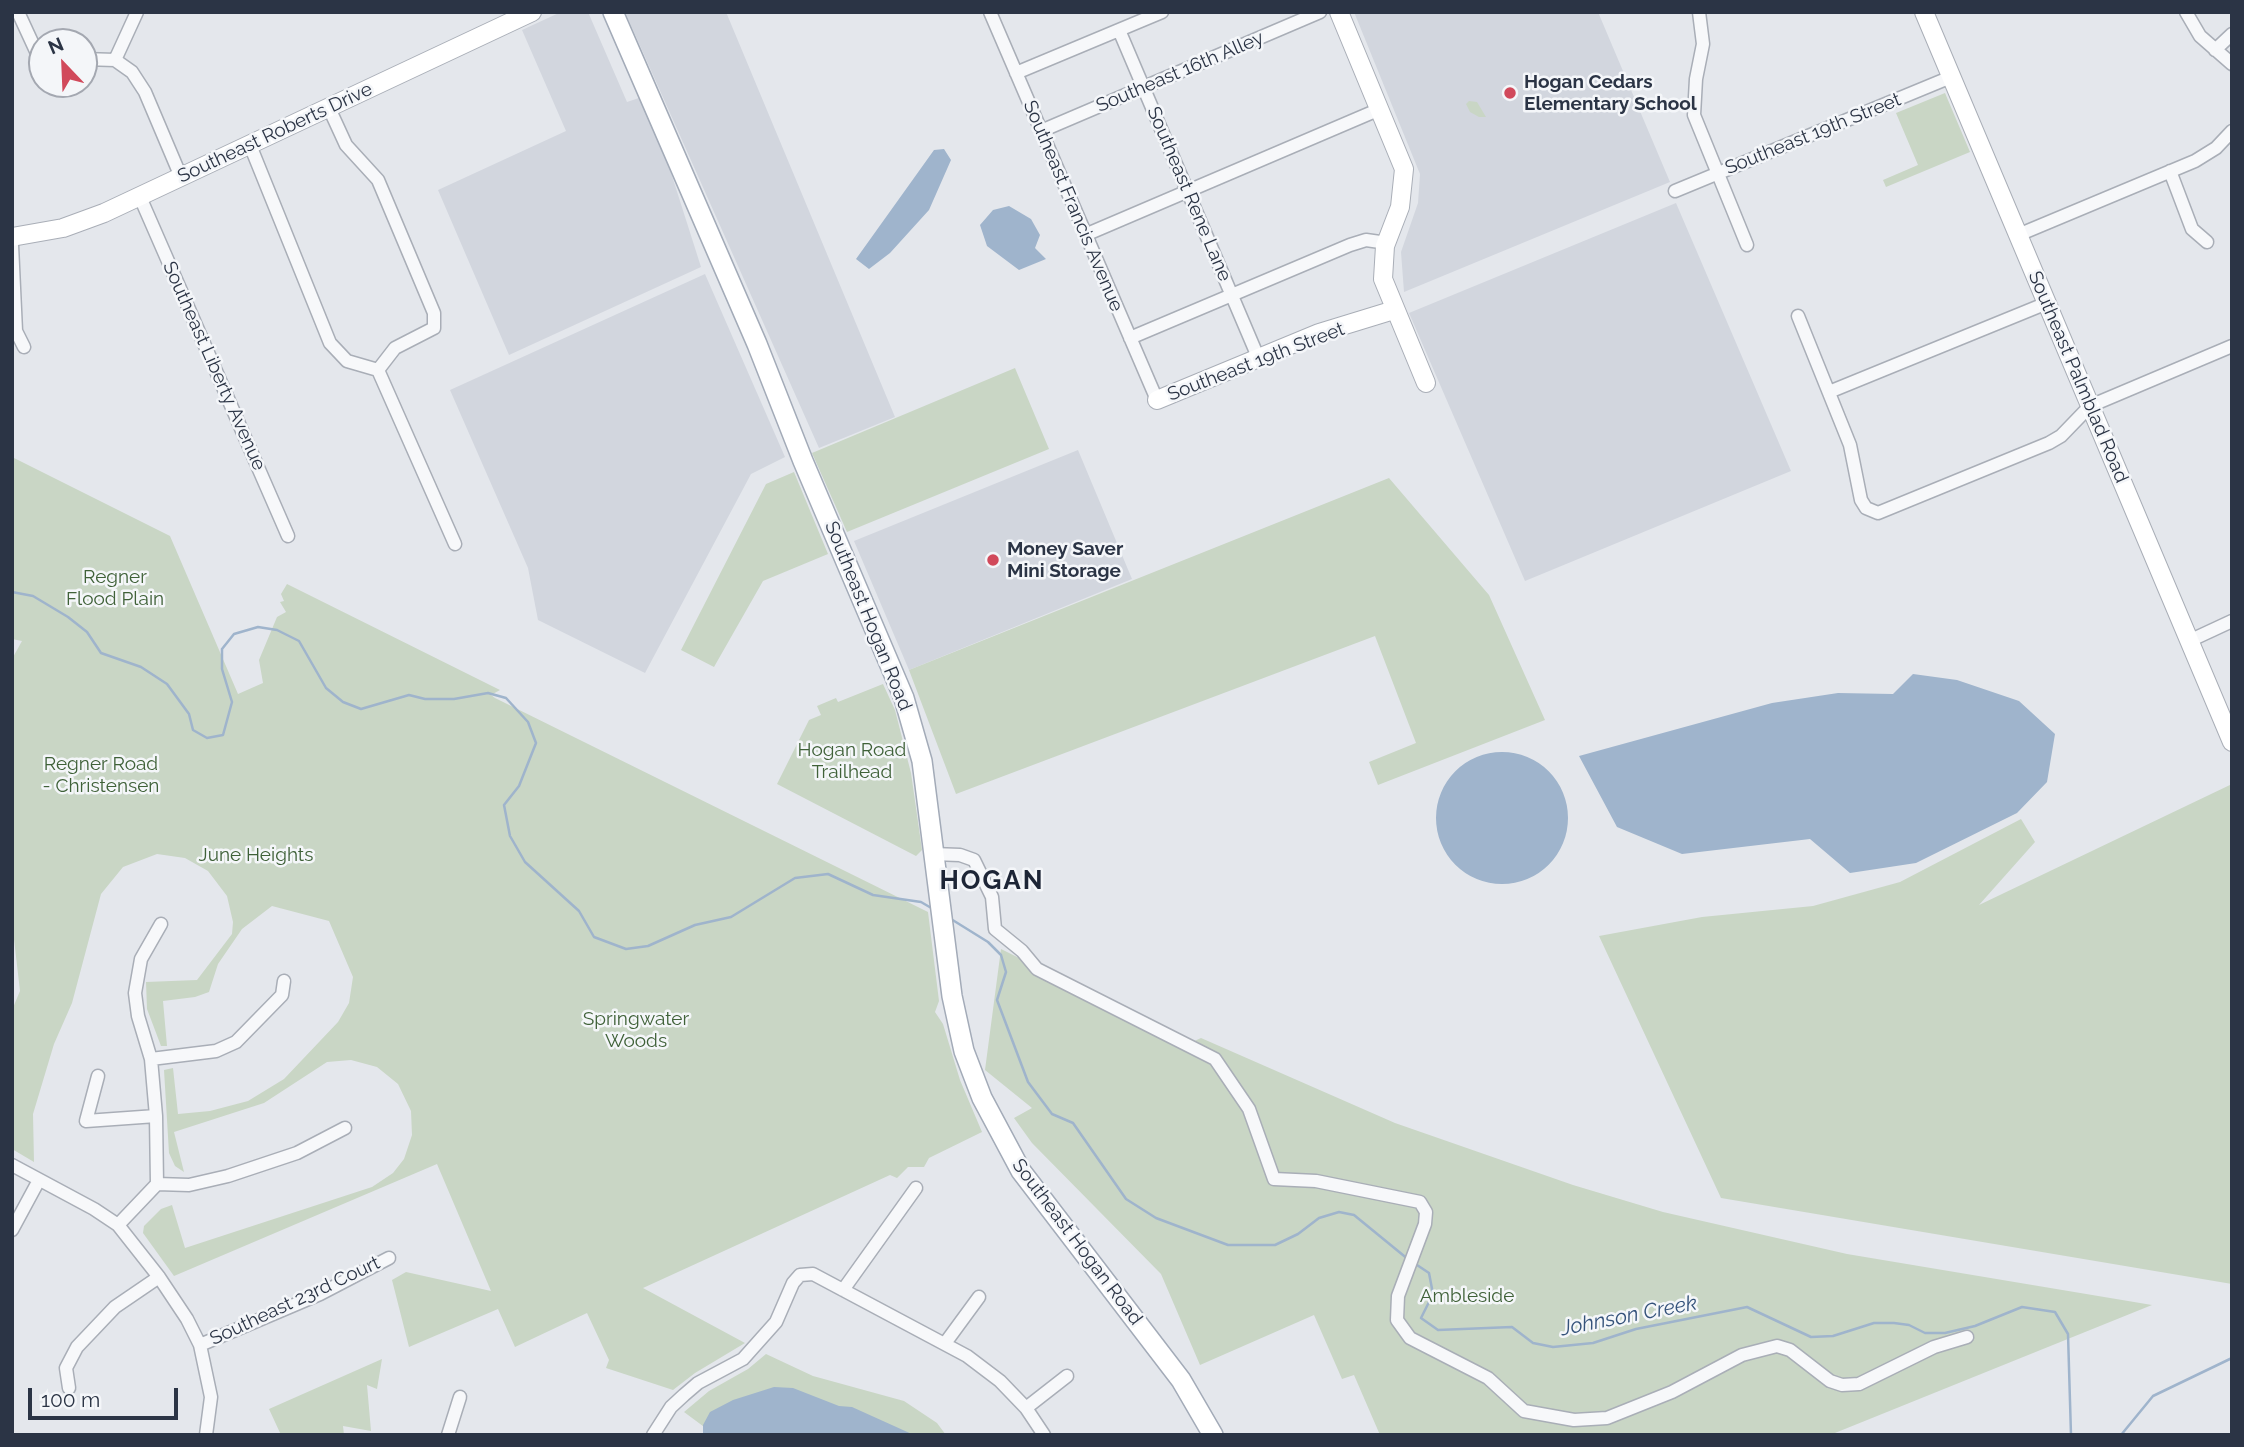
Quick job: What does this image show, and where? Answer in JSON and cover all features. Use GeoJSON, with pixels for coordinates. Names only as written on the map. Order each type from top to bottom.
{"type":"FeatureCollection","features":[{"type":"Feature","properties":{"kind":"main road","name":"Southeast Hogan Road"},"geometry":{"type":"LineString","coordinates":[[612,12],[757,344],[798,449],[898,681],[922,761],[942,925],[964,1051],[999,1134],[1046,1207],[1181,1380],[1213,1435]]}},
{"type":"Feature","properties":{"kind":"street"},"geometry":{"type":"LineString","coordinates":[[18,12],[28,34]]}},
{"type":"Feature","properties":{"kind":"street"},"geometry":{"type":"LineString","coordinates":[[115,60],[137,12]]}},
{"type":"Feature","properties":{"kind":"street","name":"Southeast Roberts Drive"},"geometry":{"type":"LineString","coordinates":[[12,237],[63,228],[140,197],[533,12]]}},
{"type":"Feature","properties":{"kind":"street"},"geometry":{"type":"LineString","coordinates":[[991,15],[1006,12]]}},
{"type":"Feature","properties":{"kind":"street"},"geometry":{"type":"LineString","coordinates":[[1016,73],[1162,12]]}},
{"type":"Feature","properties":{"kind":"street","name":"Southeast 16th Alley"},"geometry":{"type":"LineString","coordinates":[[1041,131],[1320,12]]}},
{"type":"Feature","properties":{"kind":"street"},"geometry":{"type":"LineString","coordinates":[[1339,12],[1401,158],[1405,181],[1387,243],[1383,279],[1426,383]]}},
{"type":"Feature","properties":{"kind":"street"},"geometry":{"type":"LineString","coordinates":[[1699,12],[1703,44],[1696,79],[1694,115],[1748,245]]}},
{"type":"Feature","properties":{"kind":"street","name":"Southeast Palmblad Road"},"geometry":{"type":"LineString","coordinates":[[1924,12],[2232,742]]}},
{"type":"Feature","properties":{"kind":"street"},"geometry":{"type":"LineString","coordinates":[[2186,12],[2200,36],[2232,64]]}},
{"type":"Feature","properties":{"kind":"street","name":"Southeast Francis Avenue"},"geometry":{"type":"LineString","coordinates":[[991,15],[1157,400]]}},
{"type":"Feature","properties":{"kind":"street","name":"Southeast Rene Lane"},"geometry":{"type":"LineString","coordinates":[[1119,30],[1258,357]]}},
{"type":"Feature","properties":{"kind":"street"},"geometry":{"type":"LineString","coordinates":[[2215,50],[2232,34]]}},
{"type":"Feature","properties":{"kind":"street"},"geometry":{"type":"LineString","coordinates":[[98,59],[115,60],[125,65],[140,81],[181,177]]}},
{"type":"Feature","properties":{"kind":"street","name":"Southeast 19th Street"},"geometry":{"type":"LineString","coordinates":[[1675,191],[1951,76]]}},
{"type":"Feature","properties":{"kind":"street"},"geometry":{"type":"LineString","coordinates":[[329,108],[346,145],[377,180],[434,313],[434,327],[395,348],[378,370]]}},
{"type":"Feature","properties":{"kind":"street"},"geometry":{"type":"LineString","coordinates":[[1085,235],[1380,109]]}},
{"type":"Feature","properties":{"kind":"street"},"geometry":{"type":"LineString","coordinates":[[2018,235],[2206,155],[2232,131]]}},
{"type":"Feature","properties":{"kind":"street"},"geometry":{"type":"LineString","coordinates":[[250,145],[330,343],[347,361],[378,370],[455,544]]}},
{"type":"Feature","properties":{"kind":"street"},"geometry":{"type":"LineString","coordinates":[[2170,171],[2192,229],[2207,242]]}},
{"type":"Feature","properties":{"kind":"street","name":"Southeast Liberty Avenue"},"geometry":{"type":"LineString","coordinates":[[140,197],[288,536]]}},
{"type":"Feature","properties":{"kind":"street"},"geometry":{"type":"LineString","coordinates":[[1130,338],[1357,242],[1369,240],[1387,243]]}},
{"type":"Feature","properties":{"kind":"street"},"geometry":{"type":"LineString","coordinates":[[12,245],[16,331],[24,347]]}},
{"type":"Feature","properties":{"kind":"street"},"geometry":{"type":"LineString","coordinates":[[1829,392],[2047,303]]}},
{"type":"Feature","properties":{"kind":"street","name":"Southeast 19th Street"},"geometry":{"type":"LineString","coordinates":[[1157,400],[1319,333],[1394,310]]}},
{"type":"Feature","properties":{"kind":"street"},"geometry":{"type":"LineString","coordinates":[[1798,316],[1852,452],[1861,500],[1868,509],[1886,512],[2049,443],[2061,436],[2090,406],[2232,346]]}},
{"type":"Feature","properties":{"kind":"street"},"geometry":{"type":"LineString","coordinates":[[2189,641],[2232,621]]}},
{"type":"Feature","properties":{"kind":"street"},"geometry":{"type":"LineString","coordinates":[[933,853],[960,855],[974,860],[992,897],[995,929],[1022,951],[1037,969],[1215,1059],[1250,1109],[1274,1179],[1316,1181],[1420,1202],[1426,1212],[1422,1235],[1409,1264],[1396,1306],[1402,1329],[1419,1345],[1488,1378],[1515,1405],[1535,1416],[1574,1420],[1607,1418],[1672,1392],[1742,1355],[1777,1346],[1790,1350],[1830,1381],[1842,1385],[1859,1384],[1934,1347],[1967,1338]]}},
{"type":"Feature","properties":{"kind":"street"},"geometry":{"type":"LineString","coordinates":[[118,1225],[157,1184],[156,1116],[151,1059],[138,1016],[136,981],[146,948],[161,924]]}},
{"type":"Feature","properties":{"kind":"street"},"geometry":{"type":"LineString","coordinates":[[151,1059],[216,1051],[236,1042],[282,995],[284,981]]}},
{"type":"Feature","properties":{"kind":"street"},"geometry":{"type":"LineString","coordinates":[[98,1076],[86,1121],[156,1116]]}},
{"type":"Feature","properties":{"kind":"street"},"geometry":{"type":"LineString","coordinates":[[157,1184],[189,1185],[228,1176],[297,1153],[345,1128]]}},
{"type":"Feature","properties":{"kind":"street"},"geometry":{"type":"LineString","coordinates":[[12,1165],[94,1209],[118,1225],[159,1277],[187,1319],[200,1345],[211,1396],[206,1435]]}},
{"type":"Feature","properties":{"kind":"street"},"geometry":{"type":"LineString","coordinates":[[12,1230],[39,1180]]}},
{"type":"Feature","properties":{"kind":"street"},"geometry":{"type":"LineString","coordinates":[[843,1290],[916,1188]]}},
{"type":"Feature","properties":{"kind":"street","name":"Southeast 23rd Court"},"geometry":{"type":"LineString","coordinates":[[200,1345],[320,1294],[389,1258]]}},
{"type":"Feature","properties":{"kind":"street"},"geometry":{"type":"LineString","coordinates":[[653,1435],[671,1407],[684,1395],[698,1383],[743,1359],[759,1343],[776,1322],[793,1283],[800,1275],[813,1274],[946,1342],[1000,1381],[1026,1408],[1044,1435]]}},
{"type":"Feature","properties":{"kind":"street"},"geometry":{"type":"LineString","coordinates":[[69,1388],[66,1368],[77,1347],[116,1307],[159,1277]]}},
{"type":"Feature","properties":{"kind":"street"},"geometry":{"type":"LineString","coordinates":[[946,1342],[979,1297]]}},
{"type":"Feature","properties":{"kind":"street"},"geometry":{"type":"LineString","coordinates":[[1026,1408],[1068,1376]]}},
{"type":"Feature","properties":{"kind":"street"},"geometry":{"type":"LineString","coordinates":[[448,1435],[460,1397]]}},
{"type":"Feature","properties":{"kind":"shaded area"},"geometry":{"type":"Polygon","coordinates":[[[561,12],[588,12],[627,102],[639,98],[666,157],[701,267],[509,355],[438,190],[566,131],[522,30],[561,12]]]}},
{"type":"Feature","properties":{"kind":"shaded area"},"geometry":{"type":"Polygon","coordinates":[[[625,12],[726,12],[895,417],[819,448],[625,12]]]}},
{"type":"Feature","properties":{"kind":"shaded area","name":"Hogan Cedars Elementary School"},"geometry":{"type":"Polygon","coordinates":[[[1354,12],[1598,12],[1670,182],[1404,292],[1401,252],[1418,203],[1420,174],[1354,12]]]}},
{"type":"Feature","properties":{"kind":"shaded area"},"geometry":{"type":"Polygon","coordinates":[[[1676,203],[1791,471],[1525,581],[1409,313],[1676,203]]]}},
{"type":"Feature","properties":{"kind":"shaded area"},"geometry":{"type":"Polygon","coordinates":[[[705,274],[785,457],[751,474],[645,673],[538,620],[528,568],[450,390],[705,274]]]}},
{"type":"Feature","properties":{"kind":"shaded area","name":"Money Saver Mini Storage"},"geometry":{"type":"Polygon","coordinates":[[[1078,450],[1132,579],[909,670],[854,541],[1078,450]]]}},
{"type":"Feature","properties":{"kind":"green space"},"geometry":{"type":"Polygon","coordinates":[[[1945,93],[1970,152],[1886,187],[1883,180],[1918,165],[1896,113],[1945,93]]]}},
{"type":"Feature","properties":{"kind":"green space"},"geometry":{"type":"Polygon","coordinates":[[[1469,101],[1477,102],[1486,117],[1470,112],[1466,104],[1469,101]]]}},
{"type":"Feature","properties":{"kind":"green space"},"geometry":{"type":"Polygon","coordinates":[[[1015,368],[1049,449],[847,532],[812,453],[1015,368]]]}},
{"type":"Feature","properties":{"kind":"green space","name":"Springwater Woods"},"geometry":{"type":"Polygon","coordinates":[[[12,457],[170,536],[238,694],[263,683],[259,660],[277,617],[286,612],[280,602],[284,601],[281,594],[287,584],[500,690],[491,695],[495,698],[928,912],[939,1001],[935,1012],[943,1024],[960,1080],[982,1132],[929,1158],[924,1167],[908,1167],[897,1178],[890,1175],[643,1288],[745,1343],[695,1373],[673,1390],[606,1368],[609,1360],[587,1313],[515,1347],[498,1309],[409,1347],[392,1280],[406,1272],[491,1291],[437,1164],[174,1276],[143,1233],[144,1226],[161,1209],[172,1205],[185,1248],[372,1187],[393,1173],[404,1159],[412,1135],[411,1111],[398,1084],[377,1067],[351,1060],[327,1062],[264,1103],[174,1132],[184,1172],[175,1166],[169,1153],[164,1070],[173,1068],[178,1114],[210,1111],[248,1101],[284,1079],[338,1022],[349,1003],[353,977],[329,921],[272,906],[242,929],[218,964],[209,992],[195,997],[163,1001],[167,1046],[161,1046],[147,1009],[146,982],[197,980],[232,934],[233,922],[227,896],[208,871],[185,858],[157,854],[123,867],[101,894],[72,1003],[54,1044],[33,1114],[34,1162],[12,1149],[12,1010],[20,991],[12,922],[12,659],[22,641],[12,639],[12,457]]]}},
{"type":"Feature","properties":{"kind":"green space"},"geometry":{"type":"Polygon","coordinates":[[[794,472],[828,554],[763,581],[714,667],[681,650],[766,484],[794,472]]]}},
{"type":"Feature","properties":{"kind":"green space"},"geometry":{"type":"Polygon","coordinates":[[[1389,478],[1489,595],[1545,720],[1378,785],[1369,762],[1416,743],[1375,636],[956,794],[909,670],[1389,478]]]}},
{"type":"Feature","properties":{"kind":"green space","name":"Hogan Road Trailhead"},"geometry":{"type":"Polygon","coordinates":[[[883,684],[895,710],[911,773],[922,850],[916,856],[777,784],[809,720],[821,715],[817,706],[836,698],[838,702],[883,684]]]}},
{"type":"Feature","properties":{"kind":"green space"},"geometry":{"type":"Polygon","coordinates":[[[2232,784],[2232,1284],[1721,1198],[1599,936],[1702,917],[1813,906],[1900,882],[2021,819],[2035,842],[1979,905],[2232,784]]]}},
{"type":"Feature","properties":{"kind":"green space","name":"Ambleside"},"geometry":{"type":"Polygon","coordinates":[[[1001,949],[1190,1043],[1201,1038],[1395,1123],[1573,1185],[1663,1212],[1847,1254],[2152,1305],[1830,1435],[1380,1435],[1354,1375],[1342,1379],[1314,1315],[1200,1365],[1161,1274],[1032,1143],[1014,1118],[1032,1108],[985,1070],[1001,949]]]}},
{"type":"Feature","properties":{"kind":"green space"},"geometry":{"type":"Polygon","coordinates":[[[766,1354],[813,1376],[904,1401],[937,1423],[946,1435],[715,1435],[684,1412],[709,1391],[748,1369],[766,1354]]]}},
{"type":"Feature","properties":{"kind":"green space"},"geometry":{"type":"Polygon","coordinates":[[[382,1359],[377,1389],[367,1385],[371,1431],[343,1426],[344,1435],[281,1435],[269,1409],[382,1359]]]}},
{"type":"Feature","properties":{"kind":"water"},"geometry":{"type":"Polygon","coordinates":[[[944,149],[951,160],[929,210],[890,253],[869,269],[856,259],[934,150],[944,149]]]}},
{"type":"Feature","properties":{"kind":"water"},"geometry":{"type":"Polygon","coordinates":[[[1009,206],[1031,219],[1040,235],[1035,248],[1046,259],[1019,270],[987,246],[980,225],[993,210],[1009,206]]]}},
{"type":"Feature","properties":{"kind":"water"},"geometry":{"type":"Polygon","coordinates":[[[1913,674],[1957,680],[2019,701],[2055,734],[2047,782],[2017,813],[1916,863],[1850,873],[1810,839],[1682,854],[1617,827],[1579,756],[1772,703],[1838,693],[1893,694],[1913,674]]]}},
{"type":"Feature","properties":{"kind":"water"},"geometry":{"type":"Polygon","coordinates":[[[1502,752],[1527,757],[1549,771],[1563,793],[1568,818],[1563,843],[1549,865],[1527,879],[1502,884],[1477,879],[1455,865],[1441,843],[1436,818],[1441,793],[1455,771],[1477,757],[1502,752]]]}},
{"type":"Feature","properties":{"kind":"water"},"geometry":{"type":"Polygon","coordinates":[[[774,1387],[793,1388],[839,1406],[852,1407],[914,1435],[703,1435],[703,1425],[710,1412],[733,1400],[774,1387]]]}},
{"type":"Feature","properties":{"kind":"waterway","name":"Johnson Creek"},"geometry":{"type":"LineString","coordinates":[[12,592],[33,596],[87,632],[101,653],[141,667],[167,684],[189,714],[193,730],[207,738],[223,735],[232,702],[222,669],[222,649],[234,634],[258,627],[277,630],[299,641],[326,688],[343,702],[361,709],[409,695],[425,699],[454,699],[488,693],[506,698],[528,722],[536,743],[519,786],[504,805],[510,836],[525,862],[579,911],[594,937],[626,949],[648,946],[695,925],[731,917],[795,878],[828,874],[873,895],[921,902],[933,909]]}},
{"type":"Feature","properties":{"kind":"waterway","name":"Johnson Creek"},"geometry":{"type":"LineString","coordinates":[[951,919],[988,942],[1001,955],[1006,972],[997,1000],[1028,1082],[1052,1114],[1073,1123],[1126,1199],[1156,1218],[1228,1245],[1275,1245],[1298,1234],[1319,1218],[1339,1212],[1354,1215],[1409,1260]]}},
{"type":"Feature","properties":{"kind":"waterway","name":"Johnson Creek"},"geometry":{"type":"LineString","coordinates":[[1414,1263],[1429,1273],[1433,1294],[1421,1318],[1438,1330],[1512,1327],[1533,1343],[1553,1347],[1593,1343],[1636,1329],[1747,1307],[1811,1337],[1833,1336],[1874,1323],[1909,1325],[1925,1333],[1945,1333],[1975,1326],[2022,1307],[2055,1312],[2068,1334],[2071,1435]]}},
{"type":"Feature","properties":{"kind":"waterway","name":"Johnson Creek"},"geometry":{"type":"LineString","coordinates":[[2121,1435],[2153,1396],[2232,1358]]}},
{"type":"Feature","properties":{"kind":"place","name":"Hogan Cedars Elementary School"},"geometry":{"type":"Point","coordinates":[1510,93]}},
{"type":"Feature","properties":{"kind":"place","name":"Money Saver Mini Storage"},"geometry":{"type":"Point","coordinates":[993,560]}},
{"type":"Feature","properties":{"kind":"district","name":"HOGAN"},"geometry":{"type":"Point","coordinates":[992,881]}},
{"type":"Feature","properties":{"kind":"park label","name":"Regner Flood Plain"},"geometry":{"type":"Point","coordinates":[115,588]}},
{"type":"Feature","properties":{"kind":"park label","name":"Regner Road - Christensen"},"geometry":{"type":"Point","coordinates":[101,775]}},
{"type":"Feature","properties":{"kind":"park label","name":"June Heights"},"geometry":{"type":"Point","coordinates":[256,855]}}]}
